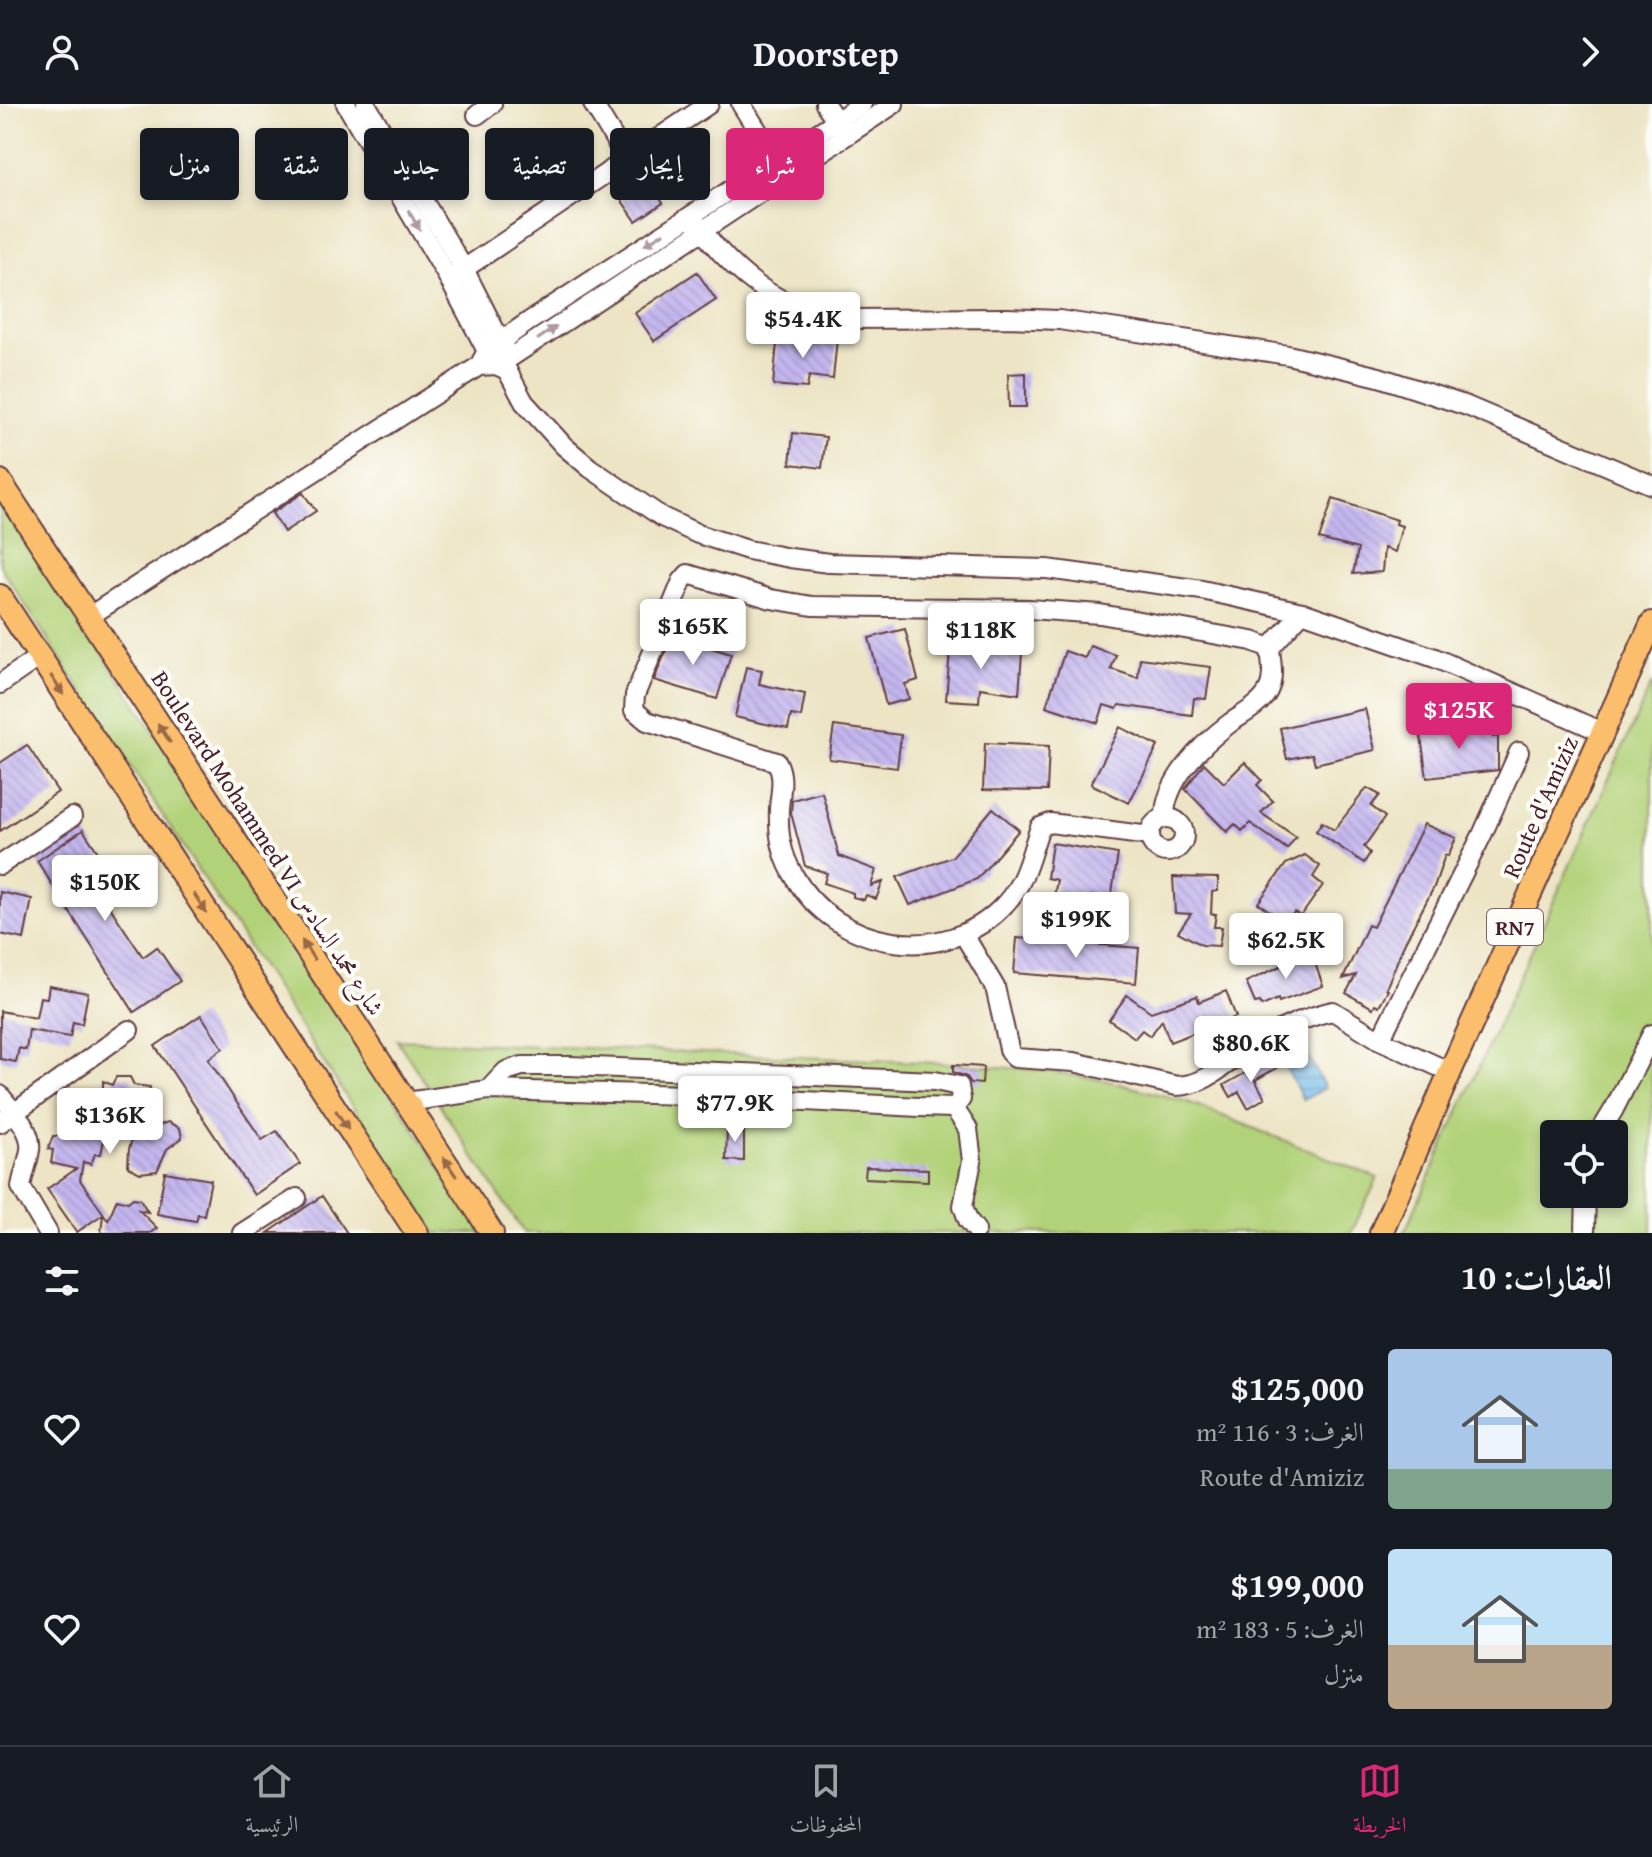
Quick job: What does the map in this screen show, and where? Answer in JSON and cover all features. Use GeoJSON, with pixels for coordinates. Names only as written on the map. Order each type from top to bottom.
{"type":"FeatureCollection","features":[{"type":"Feature","properties":{"kind":"main road","name":"Boulevard Mohammed VI شارع محمد السادس"},"geometry":{"type":"LineString","coordinates":[[0,481],[492,1233]]}},
{"type":"Feature","properties":{"kind":"main road"},"geometry":{"type":"LineString","coordinates":[[0,596],[417,1233]]}},
{"type":"Feature","properties":{"kind":"main road","name":"Route d'Amiziz"},"geometry":{"type":"LineString","coordinates":[[1381,1233],[1652,623]]}},
{"type":"Feature","properties":{"kind":"street"},"geometry":{"type":"LineString","coordinates":[[346,104],[456,274]]}},
{"type":"Feature","properties":{"kind":"street"},"geometry":{"type":"LineString","coordinates":[[366,104],[456,274],[496,359],[524,402],[564,446],[590,468],[662,517],[698,534],[748,550],[829,563],[1047,569],[1202,590],[1302,612],[1435,658],[1602,732]]}},
{"type":"Feature","properties":{"kind":"street"},"geometry":{"type":"LineString","coordinates":[[477,115],[492,104]]}},
{"type":"Feature","properties":{"kind":"street"},"geometry":{"type":"LineString","coordinates":[[593,104],[610,132]]}},
{"type":"Feature","properties":{"kind":"street"},"geometry":{"type":"LineString","coordinates":[[672,128],[709,104]]}},
{"type":"Feature","properties":{"kind":"street"},"geometry":{"type":"LineString","coordinates":[[741,104],[756,128]]}},
{"type":"Feature","properties":{"kind":"street"},"geometry":{"type":"LineString","coordinates":[[825,104],[841,127]]}},
{"type":"Feature","properties":{"kind":"street"},"geometry":{"type":"LineString","coordinates":[[88,617],[496,359],[591,279],[696,223],[841,127],[862,104]]}},
{"type":"Feature","properties":{"kind":"street"},"geometry":{"type":"LineString","coordinates":[[824,136],[894,104]]}},
{"type":"Feature","properties":{"kind":"street"},"geometry":{"type":"LineString","coordinates":[[456,274],[610,169]]}},
{"type":"Feature","properties":{"kind":"street"},"geometry":{"type":"LineString","coordinates":[[696,223],[726,199]]}},
{"type":"Feature","properties":{"kind":"street"},"geometry":{"type":"LineString","coordinates":[[696,223],[731,264],[768,293],[786,304],[825,316],[847,319],[1059,320],[1288,355],[1379,377],[1467,406],[1652,485]]}},
{"type":"Feature","properties":{"kind":"street"},"geometry":{"type":"LineString","coordinates":[[1150,836],[1044,824],[1040,827],[1028,868],[1016,892],[985,923],[943,942],[893,944],[848,928],[829,916],[805,893],[782,853],[779,807],[782,781],[777,762],[647,721],[634,710],[635,695],[682,581],[688,574],[771,599],[812,606],[1013,609],[1100,614],[1252,641],[1270,648]]}},
{"type":"Feature","properties":{"kind":"street"},"geometry":{"type":"LineString","coordinates":[[1165,818],[1165,802],[1182,773],[1203,747],[1261,701],[1269,690],[1272,677],[1270,648],[1302,612]]}},
{"type":"Feature","properties":{"kind":"street"},"geometry":{"type":"LineString","coordinates":[[0,684],[39,657]]}},
{"type":"Feature","properties":{"kind":"street"},"geometry":{"type":"LineString","coordinates":[[1380,1040],[1482,835],[1519,752]]}},
{"type":"Feature","properties":{"kind":"street"},"geometry":{"type":"LineString","coordinates":[[0,865],[72,817]]}},
{"type":"Feature","properties":{"kind":"street"},"geometry":{"type":"LineString","coordinates":[[1165,818],[1174,819],[1181,825],[1184,834],[1176,849],[1168,852],[1152,844],[1150,836],[1157,821],[1165,818]]}},
{"type":"Feature","properties":{"kind":"street"},"geometry":{"type":"LineString","coordinates":[[964,935],[995,987],[1010,1053],[1015,1058],[1074,1062],[1177,1086],[1193,1085],[1258,1042],[1333,1011],[1380,1040],[1450,1072]]}},
{"type":"Feature","properties":{"kind":"street"},"geometry":{"type":"LineString","coordinates":[[7,1118],[129,1030]]}},
{"type":"Feature","properties":{"kind":"street"},"geometry":{"type":"LineString","coordinates":[[1607,1120],[1652,1034]]}},
{"type":"Feature","properties":{"kind":"street"},"geometry":{"type":"LineString","coordinates":[[488,1090],[506,1071],[522,1066],[710,1070],[935,1081],[959,1086],[961,1099],[954,1108]]}},
{"type":"Feature","properties":{"kind":"street"},"geometry":{"type":"LineString","coordinates":[[407,1102],[488,1090],[689,1095],[954,1108]]}},
{"type":"Feature","properties":{"kind":"street"},"geometry":{"type":"LineString","coordinates":[[0,1095],[7,1118],[30,1140],[21,1187],[48,1233]]}},
{"type":"Feature","properties":{"kind":"street"},"geometry":{"type":"LineString","coordinates":[[954,1108],[968,1129],[972,1161],[963,1206],[976,1230]]}},
{"type":"Feature","properties":{"kind":"street"},"geometry":{"type":"LineString","coordinates":[[242,1233],[297,1198]]}},
{"type":"Feature","properties":{"kind":"street"},"geometry":{"type":"LineString","coordinates":[[1585,1233],[1586,1208]]}},
{"type":"Feature","properties":{"kind":"green space"},"geometry":{"type":"Polygon","coordinates":[[[0,497],[483,1233],[435,1233],[0,566],[0,497]]]}},
{"type":"Feature","properties":{"kind":"green space"},"geometry":{"type":"Polygon","coordinates":[[[1652,683],[1652,1233],[1404,1233],[1652,683]]]}},
{"type":"Feature","properties":{"kind":"green space"},"geometry":{"type":"Polygon","coordinates":[[[397,1040],[941,1063],[1039,1070],[1108,1081],[1188,1102],[1378,1178],[1351,1233],[524,1233],[397,1040]]]}},
{"type":"Feature","properties":{"kind":"water"},"geometry":{"type":"Polygon","coordinates":[[[1306,1052],[1325,1088],[1303,1100],[1284,1064],[1306,1052]]]}},
{"type":"Feature","properties":{"kind":"building"},"geometry":{"type":"Polygon","coordinates":[[[621,200],[661,200],[663,203],[636,221],[621,200]]]}},
{"type":"Feature","properties":{"kind":"building"},"geometry":{"type":"Polygon","coordinates":[[[697,272],[716,300],[654,341],[635,313],[697,272]]]}},
{"type":"Feature","properties":{"kind":"building"},"geometry":{"type":"Polygon","coordinates":[[[778,333],[837,339],[833,379],[809,376],[807,388],[773,385],[778,333]]]}},
{"type":"Feature","properties":{"kind":"building"},"geometry":{"type":"Polygon","coordinates":[[[1026,373],[1026,407],[1009,407],[1008,374],[1026,373]]]}},
{"type":"Feature","properties":{"kind":"building"},"geometry":{"type":"Polygon","coordinates":[[[793,433],[826,437],[822,468],[790,464],[793,433]]]}},
{"type":"Feature","properties":{"kind":"building"},"geometry":{"type":"Polygon","coordinates":[[[303,493],[316,511],[284,532],[272,513],[303,493]]]}},
{"type":"Feature","properties":{"kind":"building"},"geometry":{"type":"Polygon","coordinates":[[[1333,499],[1397,520],[1396,524],[1402,526],[1395,552],[1384,548],[1382,572],[1353,574],[1358,549],[1319,539],[1333,499]]]}},
{"type":"Feature","properties":{"kind":"building"},"geometry":{"type":"Polygon","coordinates":[[[905,629],[918,680],[905,684],[909,699],[886,705],[869,638],[905,629]]]}},
{"type":"Feature","properties":{"kind":"building"},"geometry":{"type":"Polygon","coordinates":[[[672,636],[731,654],[717,699],[654,680],[672,636]]]}},
{"type":"Feature","properties":{"kind":"building"},"geometry":{"type":"Polygon","coordinates":[[[951,638],[973,640],[972,649],[1022,653],[1019,694],[980,688],[979,702],[946,700],[951,638]]]}},
{"type":"Feature","properties":{"kind":"building"},"geometry":{"type":"Polygon","coordinates":[[[1090,646],[1116,655],[1111,669],[1138,678],[1140,658],[1211,667],[1206,699],[1194,698],[1192,715],[1119,705],[1117,709],[1104,705],[1098,723],[1046,706],[1065,651],[1085,658],[1090,646]]]}},
{"type":"Feature","properties":{"kind":"building"},"geometry":{"type":"Polygon","coordinates":[[[746,667],[762,670],[759,684],[805,694],[801,717],[791,715],[788,729],[735,717],[746,667]]]}},
{"type":"Feature","properties":{"kind":"building"},"geometry":{"type":"Polygon","coordinates":[[[1365,709],[1375,750],[1315,764],[1312,754],[1287,759],[1280,728],[1365,709]]]}},
{"type":"Feature","properties":{"kind":"building"},"geometry":{"type":"Polygon","coordinates":[[[1470,722],[1471,731],[1492,729],[1493,737],[1498,736],[1498,770],[1427,778],[1420,730],[1470,722]]]}},
{"type":"Feature","properties":{"kind":"building"},"geometry":{"type":"Polygon","coordinates":[[[834,726],[901,735],[897,768],[829,759],[834,726]]]}},
{"type":"Feature","properties":{"kind":"building"},"geometry":{"type":"Polygon","coordinates":[[[1120,727],[1158,746],[1129,803],[1091,784],[1120,727]]]}},
{"type":"Feature","properties":{"kind":"building"},"geometry":{"type":"Polygon","coordinates":[[[985,743],[1049,746],[1047,791],[983,790],[985,743]]]}},
{"type":"Feature","properties":{"kind":"building"},"geometry":{"type":"Polygon","coordinates":[[[27,745],[58,792],[0,831],[0,763],[27,745]]]}},
{"type":"Feature","properties":{"kind":"building"},"geometry":{"type":"Polygon","coordinates":[[[1245,762],[1262,780],[1257,785],[1273,801],[1261,813],[1296,837],[1287,849],[1250,823],[1242,831],[1235,824],[1227,832],[1185,789],[1204,763],[1224,783],[1245,762]]]}},
{"type":"Feature","properties":{"kind":"building"},"geometry":{"type":"Polygon","coordinates":[[[1367,788],[1380,795],[1371,806],[1385,817],[1364,847],[1370,853],[1364,863],[1316,831],[1322,822],[1334,830],[1367,788]]]}},
{"type":"Feature","properties":{"kind":"building"},"geometry":{"type":"Polygon","coordinates":[[[822,792],[839,856],[876,870],[871,886],[883,882],[876,899],[866,895],[864,900],[853,897],[853,893],[824,883],[827,873],[805,866],[791,813],[792,800],[822,792]]]}},
{"type":"Feature","properties":{"kind":"building"},"geometry":{"type":"Polygon","coordinates":[[[993,808],[1019,830],[977,879],[910,905],[897,877],[952,857],[993,808]]]}},
{"type":"Feature","properties":{"kind":"building"},"geometry":{"type":"Polygon","coordinates":[[[1424,824],[1456,838],[1405,942],[1388,990],[1379,1006],[1375,1004],[1373,1008],[1346,993],[1356,975],[1343,979],[1368,925],[1373,927],[1424,824]]]}},
{"type":"Feature","properties":{"kind":"building"},"geometry":{"type":"Polygon","coordinates":[[[83,830],[106,864],[90,874],[115,915],[143,957],[157,947],[180,981],[134,1012],[37,861],[83,830]]]}},
{"type":"Feature","properties":{"kind":"building"},"geometry":{"type":"Polygon","coordinates":[[[1052,843],[1118,854],[1111,900],[1091,896],[1089,908],[1053,902],[1057,880],[1047,878],[1052,843]]]}},
{"type":"Feature","properties":{"kind":"building"},"geometry":{"type":"Polygon","coordinates":[[[1305,855],[1320,866],[1313,877],[1323,885],[1301,916],[1294,912],[1287,923],[1258,903],[1286,864],[1305,855]]]}},
{"type":"Feature","properties":{"kind":"building"},"geometry":{"type":"Polygon","coordinates":[[[1173,877],[1218,878],[1218,891],[1212,892],[1211,914],[1216,914],[1214,927],[1222,927],[1219,946],[1202,945],[1178,932],[1191,914],[1175,913],[1173,877]]]}},
{"type":"Feature","properties":{"kind":"building"},"geometry":{"type":"Polygon","coordinates":[[[0,892],[32,899],[24,939],[0,934],[0,892]]]}},
{"type":"Feature","properties":{"kind":"building"},"geometry":{"type":"Polygon","coordinates":[[[1017,938],[1139,948],[1136,983],[1014,973],[1017,938]]]}},
{"type":"Feature","properties":{"kind":"building"},"geometry":{"type":"Polygon","coordinates":[[[1311,952],[1323,986],[1279,1002],[1278,999],[1262,1006],[1260,1002],[1255,1003],[1246,982],[1311,952]]]}},
{"type":"Feature","properties":{"kind":"building"},"geometry":{"type":"Polygon","coordinates":[[[49,986],[88,993],[82,1024],[73,1022],[70,1037],[29,1030],[26,1050],[19,1048],[16,1062],[0,1059],[0,1011],[36,1018],[40,997],[47,998],[49,986]]]}},
{"type":"Feature","properties":{"kind":"building"},"geometry":{"type":"Polygon","coordinates":[[[1226,991],[1236,1017],[1170,1042],[1162,1020],[1150,1036],[1142,1030],[1135,1038],[1109,1020],[1127,995],[1151,1012],[1197,996],[1199,1002],[1226,991]]]}},
{"type":"Feature","properties":{"kind":"building"},"geometry":{"type":"Polygon","coordinates":[[[201,1015],[223,1048],[208,1059],[237,1103],[262,1140],[277,1131],[300,1164],[254,1195],[155,1046],[201,1015]]]}},
{"type":"Feature","properties":{"kind":"building"},"geometry":{"type":"Polygon","coordinates":[[[1272,1058],[1277,1068],[1255,1080],[1265,1098],[1248,1108],[1239,1092],[1231,1097],[1224,1085],[1272,1058]]]}},
{"type":"Feature","properties":{"kind":"building"},"geometry":{"type":"Polygon","coordinates":[[[953,1065],[983,1067],[982,1084],[971,1083],[967,1077],[953,1072],[953,1065]]]}},
{"type":"Feature","properties":{"kind":"building"},"geometry":{"type":"Polygon","coordinates":[[[116,1077],[130,1077],[134,1085],[150,1087],[145,1130],[168,1122],[180,1128],[182,1138],[167,1149],[157,1171],[140,1173],[128,1167],[129,1149],[139,1117],[104,1140],[101,1154],[95,1154],[91,1164],[83,1162],[80,1180],[108,1220],[117,1199],[128,1202],[133,1198],[140,1199],[148,1212],[139,1210],[157,1228],[150,1233],[101,1233],[103,1214],[77,1232],[47,1189],[76,1169],[51,1163],[53,1150],[48,1149],[53,1136],[60,1136],[60,1126],[69,1124],[71,1117],[80,1122],[93,1111],[96,1098],[103,1098],[103,1081],[112,1085],[116,1077]]]}},
{"type":"Feature","properties":{"kind":"building"},"geometry":{"type":"Polygon","coordinates":[[[727,1128],[744,1128],[744,1161],[726,1160],[727,1128]]]}},
{"type":"Feature","properties":{"kind":"building"},"geometry":{"type":"Polygon","coordinates":[[[866,1167],[928,1169],[928,1181],[865,1178],[866,1167]]]}},
{"type":"Feature","properties":{"kind":"building"},"geometry":{"type":"Polygon","coordinates":[[[165,1172],[211,1180],[204,1215],[198,1214],[196,1221],[157,1214],[165,1172]]]}},
{"type":"Feature","properties":{"kind":"building"},"geometry":{"type":"Polygon","coordinates":[[[322,1196],[347,1233],[268,1233],[322,1196]]]}}]}
